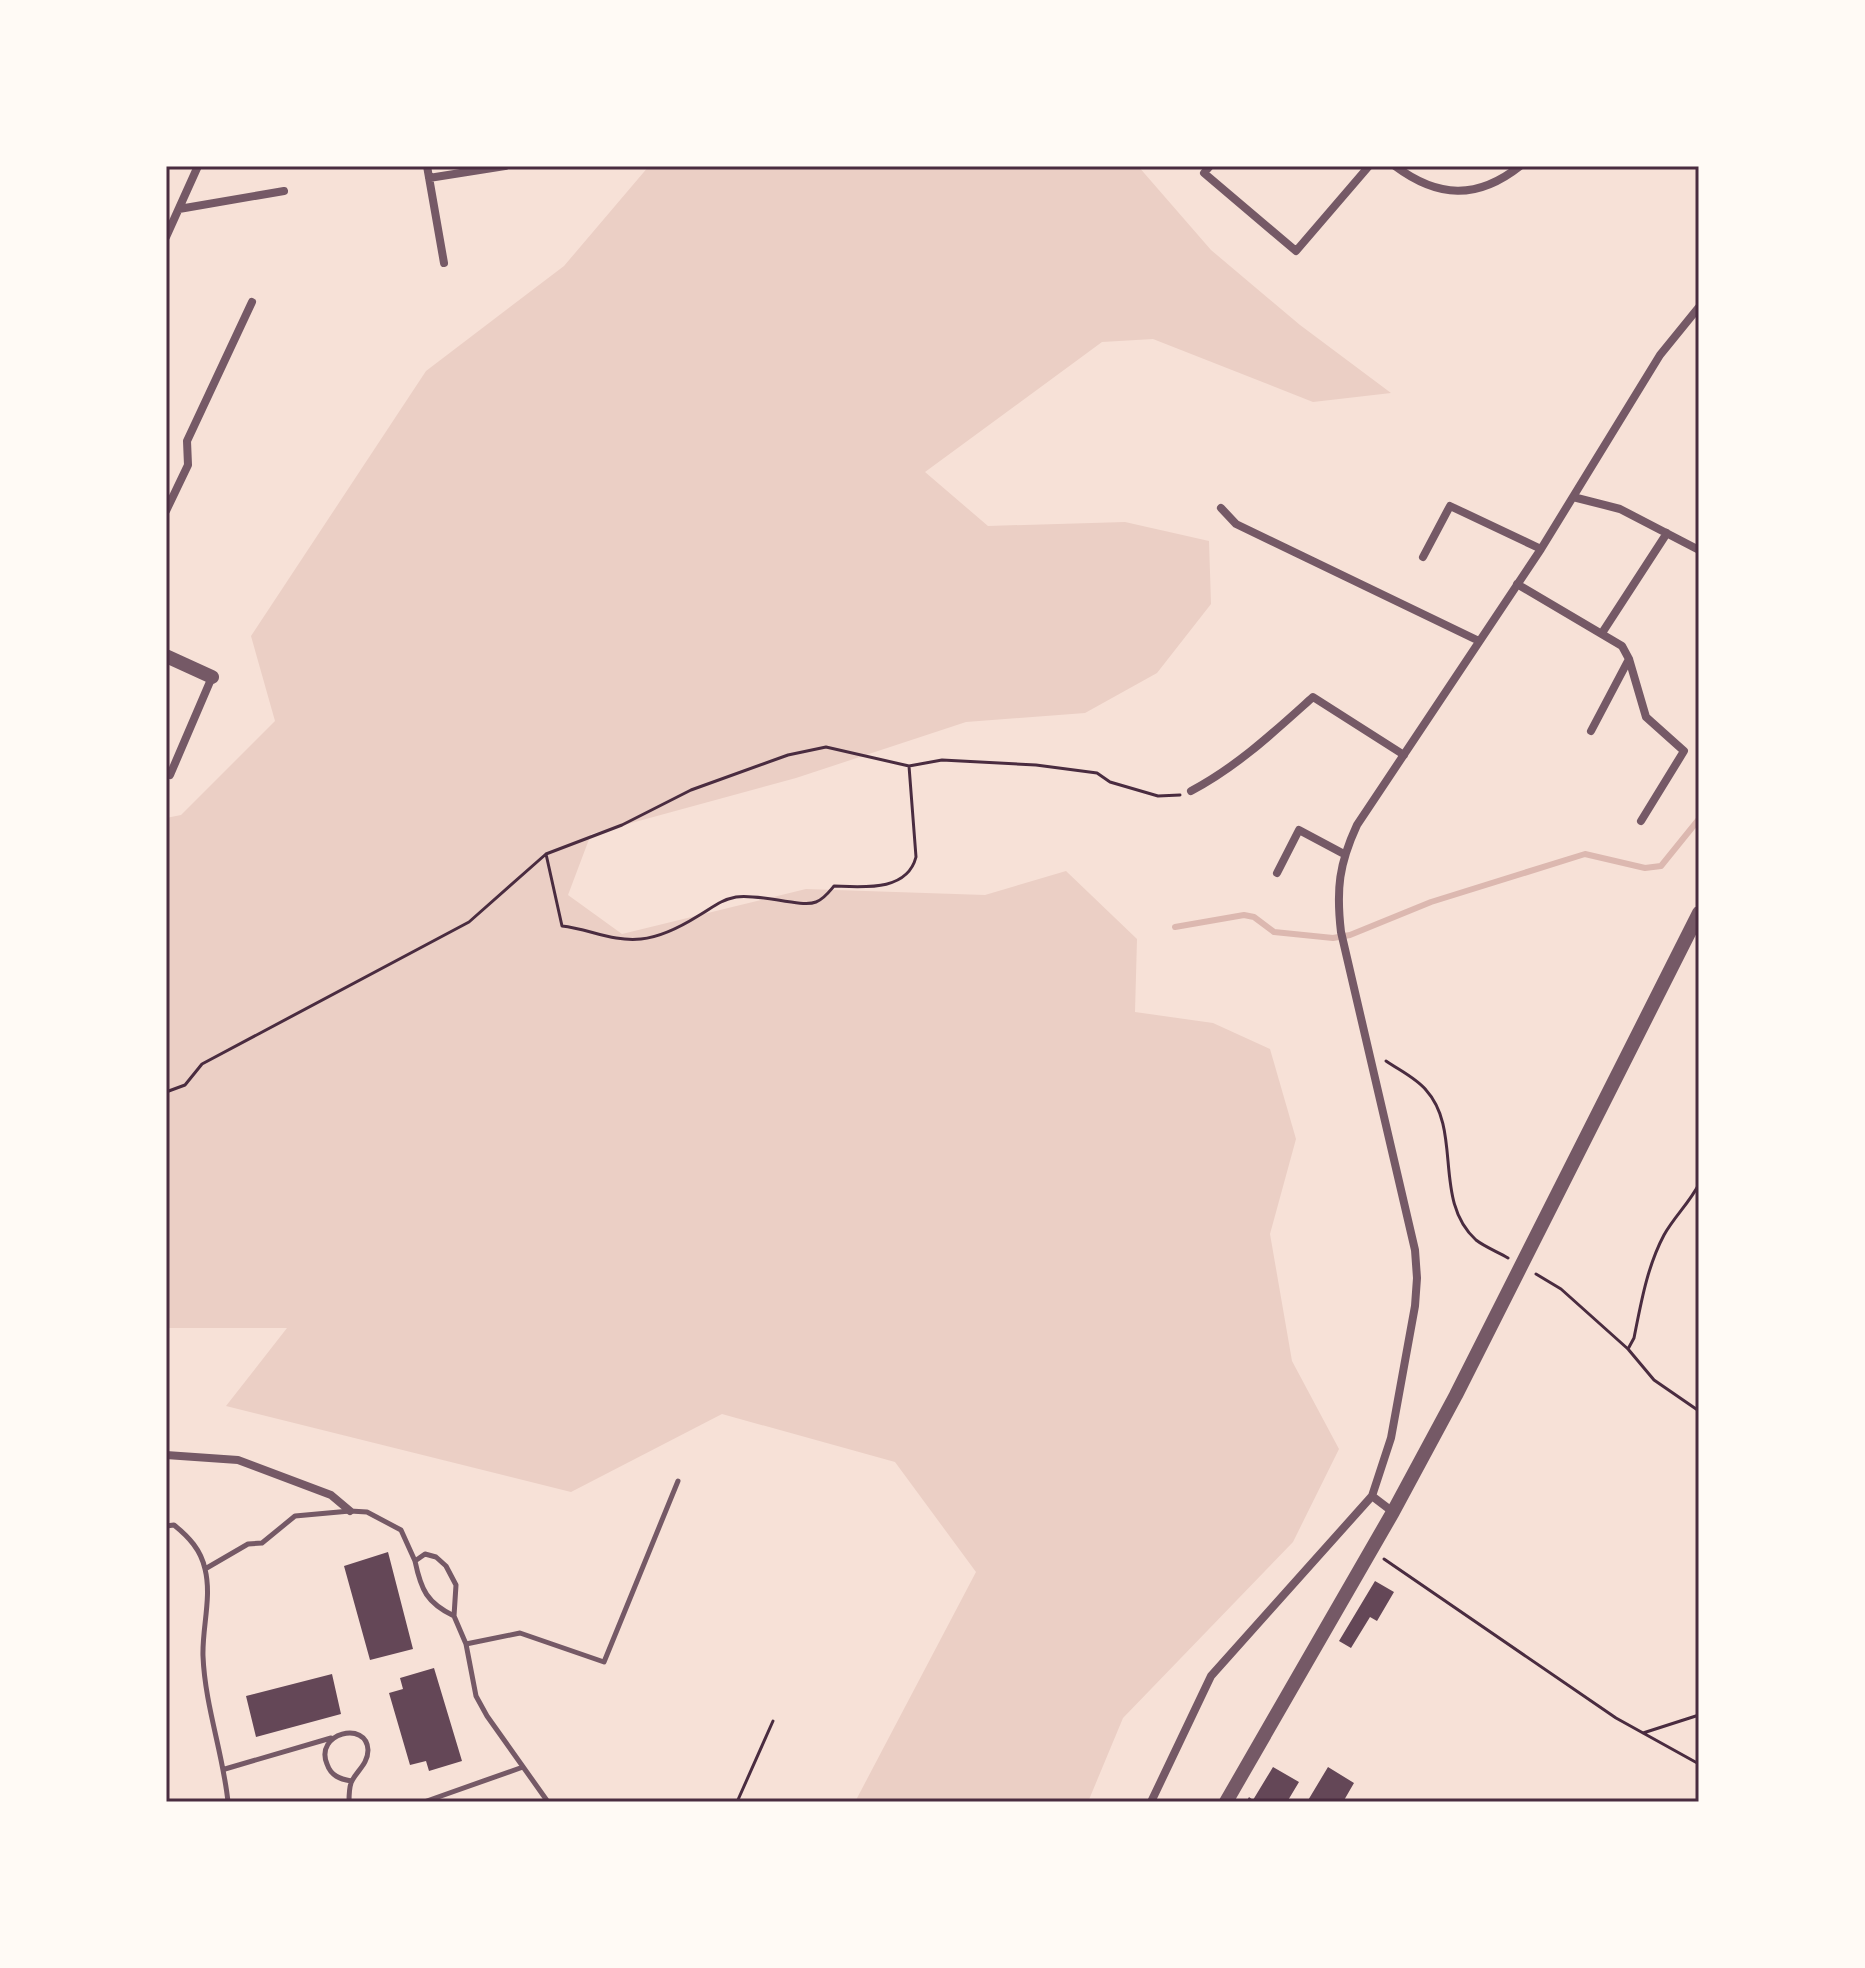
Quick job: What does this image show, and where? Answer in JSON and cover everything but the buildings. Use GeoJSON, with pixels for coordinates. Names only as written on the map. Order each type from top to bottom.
{"type":"FeatureCollection","features":[{"type":"Feature","properties":{"kind":"street"},"geometry":{"type":"LineString","coordinates":[[166,237],[198,166]]}},
{"type":"Feature","properties":{"kind":"street"},"geometry":{"type":"LineString","coordinates":[[427,166],[444,263]]}},
{"type":"Feature","properties":{"kind":"street"},"geometry":{"type":"LineString","coordinates":[[429,178],[505,166]]}},
{"type":"Feature","properties":{"kind":"street"},"geometry":{"type":"LineString","coordinates":[[1210,166],[1204,173],[1296,251],[1369,166]]}},
{"type":"Feature","properties":{"kind":"street"},"geometry":{"type":"LineString","coordinates":[[1395,166],[1430,186],[1453,192],[1478,190],[1504,178],[1520,166]]}},
{"type":"Feature","properties":{"kind":"street"},"geometry":{"type":"LineString","coordinates":[[179,209],[284,191]]}},
{"type":"Feature","properties":{"kind":"street"},"geometry":{"type":"LineString","coordinates":[[166,511],[188,465],[187,441],[252,302]]}},
{"type":"Feature","properties":{"kind":"street"},"geometry":{"type":"LineString","coordinates":[[1151,1802],[1211,1676],[1372,1496],[1391,1438],[1417,1278],[1415,1250],[1341,937],[1337,896],[1344,854],[1357,825],[1541,549],[1660,355],[1699,307]]}},
{"type":"Feature","properties":{"kind":"street"},"geometry":{"type":"LineString","coordinates":[[1573,497],[1620,509],[1699,550]]}},
{"type":"Feature","properties":{"kind":"street"},"geometry":{"type":"LineString","coordinates":[[1423,557],[1450,506],[1541,549]]}},
{"type":"Feature","properties":{"kind":"street"},"geometry":{"type":"LineString","coordinates":[[1221,508],[1236,524],[1479,641]]}},
{"type":"Feature","properties":{"kind":"street"},"geometry":{"type":"LineString","coordinates":[[1602,633],[1667,533]]}},
{"type":"Feature","properties":{"kind":"street"},"geometry":{"type":"LineString","coordinates":[[1517,584],[1622,646],[1629,659],[1646,717],[1684,751],[1641,821]]}},
{"type":"Feature","properties":{"kind":"street"},"geometry":{"type":"LineString","coordinates":[[166,656],[212,677],[170,775]]}},
{"type":"Feature","properties":{"kind":"street"},"geometry":{"type":"LineString","coordinates":[[1591,731],[1629,659]]}},
{"type":"Feature","properties":{"kind":"street"},"geometry":{"type":"LineString","coordinates":[[1191,791],[1219,777],[1247,757],[1313,697],[1404,755]]}},
{"type":"Feature","properties":{"kind":"street"},"geometry":{"type":"LineString","coordinates":[[1277,873],[1299,830],[1344,854]]}},
{"type":"Feature","properties":{"kind":"street"},"geometry":{"type":"LineString","coordinates":[[1226,1802],[1371,1551],[1456,1395],[1699,913]]}},
{"type":"Feature","properties":{"kind":"street"},"geometry":{"type":"LineString","coordinates":[[166,1455],[238,1460],[331,1495],[350,1511]]}},
{"type":"Feature","properties":{"kind":"street"},"geometry":{"type":"LineString","coordinates":[[1372,1496],[1393,1512]]}},
{"type":"Feature","properties":{"kind":"lane"},"geometry":{"type":"LineString","coordinates":[[466,1644],[520,1633],[604,1662],[678,1481]]}},
{"type":"Feature","properties":{"kind":"lane"},"geometry":{"type":"LineString","coordinates":[[205,1569],[248,1544],[262,1543],[295,1516],[367,1512],[401,1530],[433,1606],[454,1616]]}},
{"type":"Feature","properties":{"kind":"lane"},"geometry":{"type":"LineString","coordinates":[[166,1526],[174,1525],[191,1538],[205,1569],[205,1678],[225,1769],[228,1802]]}},
{"type":"Feature","properties":{"kind":"lane"},"geometry":{"type":"LineString","coordinates":[[415,1561],[425,1554],[436,1557],[446,1566],[456,1585],[454,1616],[466,1644],[476,1696],[548,1802]]}},
{"type":"Feature","properties":{"kind":"lane"},"geometry":{"type":"LineString","coordinates":[[225,1769],[352,1733],[365,1740],[367,1756],[358,1775],[351,1781],[349,1802]]}},
{"type":"Feature","properties":{"kind":"lane"},"geometry":{"type":"LineString","coordinates":[[333,1737],[324,1751],[325,1760],[333,1774],[351,1781]]}},
{"type":"Feature","properties":{"kind":"lane"},"geometry":{"type":"LineString","coordinates":[[424,1802],[523,1767]]}},
{"type":"Feature","properties":{"kind":"path"},"geometry":{"type":"LineString","coordinates":[[166,1092],[185,1085],[202,1064],[469,922],[546,854],[622,825],[691,790],[788,755],[826,747],[909,766],[942,760],[1036,765],[1097,773],[1110,782],[1158,796],[1173,797],[1191,791]]}},
{"type":"Feature","properties":{"kind":"path"},"geometry":{"type":"LineString","coordinates":[[546,854],[562,926],[596,935],[641,939],[669,932],[720,901],[740,896],[766,896],[812,904],[822,899],[834,886],[880,887],[914,868],[916,857],[909,766]]}},
{"type":"Feature","properties":{"kind":"path"},"geometry":{"type":"LineString","coordinates":[[1628,1349],[1634,1338],[1653,1256],[1680,1208],[1699,1184]]}},
{"type":"Feature","properties":{"kind":"path"},"geometry":{"type":"LineString","coordinates":[[1371,1551],[1616,1718],[1699,1764]]}},
{"type":"Feature","properties":{"kind":"path"},"geometry":{"type":"LineString","coordinates":[[1643,1733],[1699,1715]]}},
{"type":"Feature","properties":{"kind":"path"},"geometry":{"type":"LineString","coordinates":[[737,1802],[773,1721]]}},
{"type":"Feature","properties":{"kind":"shaded area"},"geometry":{"type":"Polygon","coordinates":[[[649,166],[1138,166],[1211,250],[1300,325],[1391,393],[1313,402],[1153,339],[1102,342],[925,472],[988,526],[1125,522],[1209,541],[1211,604],[1157,673],[1085,713],[966,722],[796,778],[591,834],[568,895],[622,934],[806,889],[985,895],[1066,871],[1137,939],[1135,1012],[1213,1023],[1270,1049],[1296,1139],[1270,1234],[1292,1361],[1339,1449],[1293,1542],[1123,1718],[1088,1802],[855,1802],[976,1572],[895,1462],[722,1414],[571,1492],[226,1406],[287,1328],[166,1328],[166,818],[181,815],[275,721],[251,636],[426,371],[564,266],[649,166]]]}},
{"type":"Feature","properties":{"kind":"waterway"},"geometry":{"type":"LineString","coordinates":[[1175,927],[1244,915],[1254,917],[1274,932],[1333,938],[1350,935],[1431,902],[1585,854],[1645,868],[1661,866],[1699,819]]}}]}
